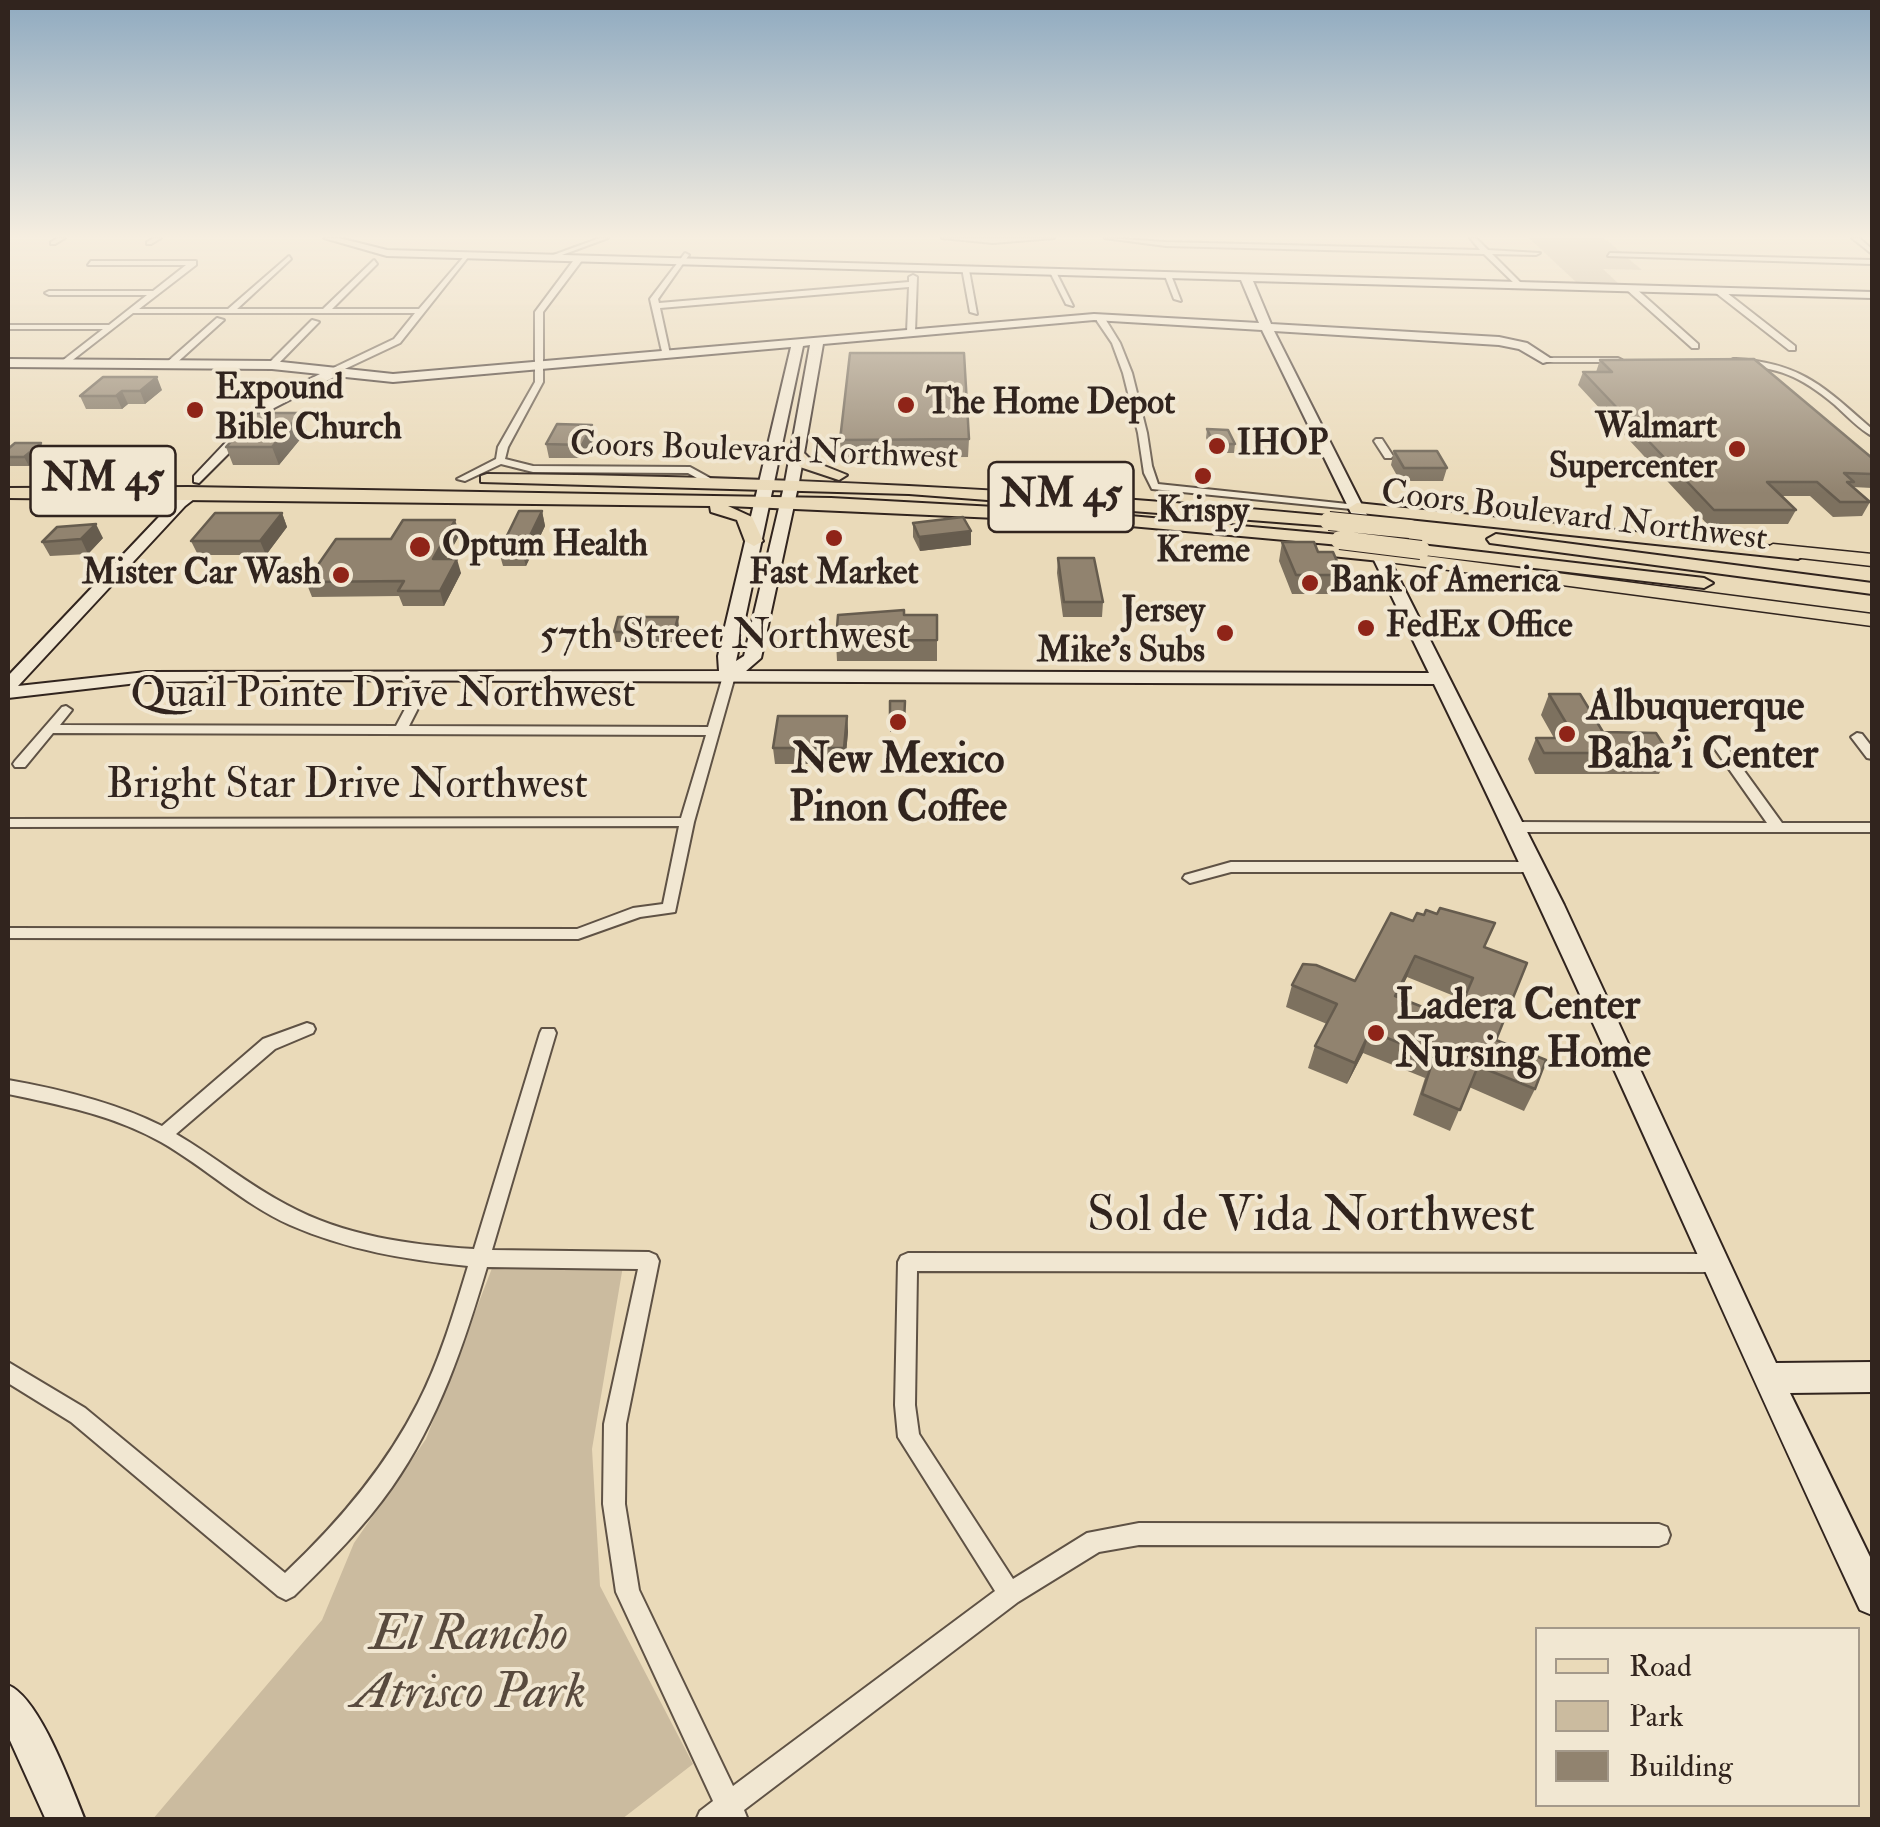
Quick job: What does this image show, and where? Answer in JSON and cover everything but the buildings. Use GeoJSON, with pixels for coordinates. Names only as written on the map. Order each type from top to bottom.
{"type":"FeatureCollection","features":[{"type":"Feature","properties":{"kind":"highway"},"geometry":{"type":"LineString","coordinates":[[1774,550],[1872,562]]}},
{"type":"Feature","properties":{"kind":"highway"},"geometry":{"type":"LineString","coordinates":[[1380,556],[1872,617]]}},
{"type":"Feature","properties":{"kind":"highway"},"geometry":{"type":"LineString","coordinates":[[1632,574],[1872,617]]}},
{"type":"Feature","properties":{"kind":"main road"},"geometry":{"type":"LineString","coordinates":[[798,452],[806,464],[831,474],[992,492]]}},
{"type":"Feature","properties":{"kind":"main road","name":"Coors Boulevard Northwest"},"geometry":{"type":"LineString","coordinates":[[8,492],[315,480],[767,481],[992,492],[1330,520],[1560,546],[1872,590]]}},
{"type":"Feature","properties":{"kind":"main road","name":"Coors Boulevard Northwest"},"geometry":{"type":"LineString","coordinates":[[8,482],[602,500],[763,501],[1067,516],[1340,540],[1872,605]]}},
{"type":"Feature","properties":{"kind":"main road"},"geometry":{"type":"LineString","coordinates":[[602,500],[730,510],[750,524],[754,541]]}},
{"type":"Feature","properties":{"kind":"main road"},"geometry":{"type":"LineString","coordinates":[[831,504],[892,516],[1132,532],[1380,556]]}},
{"type":"Feature","properties":{"kind":"main road"},"geometry":{"type":"LineString","coordinates":[[1356,508],[1774,550]]}},
{"type":"Feature","properties":{"kind":"main road"},"geometry":{"type":"LineString","coordinates":[[1560,546],[1872,576]]}},
{"type":"Feature","properties":{"kind":"street"},"geometry":{"type":"LineString","coordinates":[[65,363],[116,323]]}},
{"type":"Feature","properties":{"kind":"street"},"geometry":{"type":"LineString","coordinates":[[169,365],[216,323]]}},
{"type":"Feature","properties":{"kind":"street"},"geometry":{"type":"LineString","coordinates":[[272,365],[314,323]]}},
{"type":"Feature","properties":{"kind":"street"},"geometry":{"type":"LineString","coordinates":[[8,690],[269,406],[397,341],[412,323]]}},
{"type":"Feature","properties":{"kind":"street"},"geometry":{"type":"LineString","coordinates":[[500,460],[499,454],[540,382],[539,323]]}},
{"type":"Feature","properties":{"kind":"street"},"geometry":{"type":"LineString","coordinates":[[658,323],[666,354]]}},
{"type":"Feature","properties":{"kind":"street"},"geometry":{"type":"LineString","coordinates":[[910,332],[911,323]]}},
{"type":"Feature","properties":{"kind":"street"},"geometry":{"type":"LineString","coordinates":[[8,363],[272,365],[392,378],[798,342],[816,348],[848,338],[1021,323]]}},
{"type":"Feature","properties":{"kind":"street"},"geometry":{"type":"LineString","coordinates":[[1102,323],[1115,340],[1124,368],[1148,458],[1149,479],[1162,490],[1356,508]]}},
{"type":"Feature","properties":{"kind":"street"},"geometry":{"type":"LineString","coordinates":[[1194,323],[1506,342],[1528,348],[1547,360],[1623,360]]}},
{"type":"Feature","properties":{"kind":"street"},"geometry":{"type":"LineString","coordinates":[[1264,323],[1515,827],[1872,1598]]}},
{"type":"Feature","properties":{"kind":"street"},"geometry":{"type":"LineString","coordinates":[[1670,323],[1695,346]]}},
{"type":"Feature","properties":{"kind":"street"},"geometry":{"type":"LineString","coordinates":[[1760,323],[1792,348]]}},
{"type":"Feature","properties":{"kind":"street"},"geometry":{"type":"LineString","coordinates":[[8,327],[112,326]]}},
{"type":"Feature","properties":{"kind":"street"},"geometry":{"type":"LineString","coordinates":[[8,933],[578,934],[638,912],[670,908],[687,822],[729,676],[727,656],[798,342]]}},
{"type":"Feature","properties":{"kind":"street"},"geometry":{"type":"LineString","coordinates":[[729,676],[752,658],[792,482],[816,348]]}},
{"type":"Feature","properties":{"kind":"street"},"geometry":{"type":"LineString","coordinates":[[1718,361],[1763,361],[1794,370],[1872,433]]}},
{"type":"Feature","properties":{"kind":"street"},"geometry":{"type":"LineString","coordinates":[[790,379],[809,379]]}},
{"type":"Feature","properties":{"kind":"street"},"geometry":{"type":"LineString","coordinates":[[1379,441],[1388,456]]}},
{"type":"Feature","properties":{"kind":"street"},"geometry":{"type":"LineString","coordinates":[[462,480],[500,460],[533,469],[690,470],[707,480]]}},
{"type":"Feature","properties":{"kind":"street","name":"57th Street Northwest"},"geometry":{"type":"LineString","coordinates":[[8,690],[146,677],[1444,679]]}},
{"type":"Feature","properties":{"kind":"street"},"geometry":{"type":"LineString","coordinates":[[401,729],[428,677]]}},
{"type":"Feature","properties":{"kind":"street"},"geometry":{"type":"LineString","coordinates":[[20,764],[66,710]]}},
{"type":"Feature","properties":{"kind":"street","name":"Quail Pointe Drive Northwest"},"geometry":{"type":"LineString","coordinates":[[50,729],[716,731]]}},
{"type":"Feature","properties":{"kind":"street"},"geometry":{"type":"LineString","coordinates":[[1857,737],[1872,755]]}},
{"type":"Feature","properties":{"kind":"street"},"geometry":{"type":"LineString","coordinates":[[1716,742],[1776,827]]}},
{"type":"Feature","properties":{"kind":"street","name":"Bright Star Drive Northwest"},"geometry":{"type":"LineString","coordinates":[[8,823],[687,822]]}},
{"type":"Feature","properties":{"kind":"street"},"geometry":{"type":"LineString","coordinates":[[1515,827],[1872,828]]}},
{"type":"Feature","properties":{"kind":"street"},"geometry":{"type":"LineString","coordinates":[[1190,878],[1230,867],[1534,867]]}},
{"type":"Feature","properties":{"kind":"street"},"geometry":{"type":"LineString","coordinates":[[164,1134],[269,1044],[308,1029]]}},
{"type":"Feature","properties":{"kind":"street"},"geometry":{"type":"LineString","coordinates":[[8,1372],[78,1415],[286,1588],[327,1549],[396,1462],[448,1358],[548,1033]]}},
{"type":"Feature","properties":{"kind":"street"},"geometry":{"type":"LineString","coordinates":[[8,1087],[86,1106],[164,1134],[294,1218],[380,1246],[481,1256],[649,1261],[616,1424],[614,1504],[628,1592],[724,1815],[1010,1594],[1095,1540],[1139,1534],[1659,1535]]}},
{"type":"Feature","properties":{"kind":"street","name":"Sol de Vida Northwest"},"geometry":{"type":"LineString","coordinates":[[1010,1594],[909,1437],[905,1405],[908,1262],[1715,1263]]}},
{"type":"Feature","properties":{"kind":"street"},"geometry":{"type":"LineString","coordinates":[[1767,1378],[1872,1377]]}},
{"type":"Feature","properties":{"kind":"street"},"geometry":{"type":"LineString","coordinates":[[8,1703],[23,1726],[66,1820]]}},
{"type":"Feature","properties":{"kind":"green space","name":"El Rancho Atrisco Park"},"geometry":{"type":"Polygon","coordinates":[[[494,1263],[623,1266],[592,1449],[600,1586],[693,1764],[622,1819],[152,1820],[322,1620],[354,1543],[426,1439],[494,1263]]]}},
{"type":"Feature","properties":{"kind":"place","name":"The Home Depot"},"geometry":{"type":"Point","coordinates":[906,405]}},
{"type":"Feature","properties":{"kind":"place","name":"Expound Bible Church"},"geometry":{"type":"Point","coordinates":[195,410]}},
{"type":"Feature","properties":{"kind":"place","name":"IHOP"},"geometry":{"type":"Point","coordinates":[1217,446]}},
{"type":"Feature","properties":{"kind":"place","name":"Walmart Supercenter"},"geometry":{"type":"Point","coordinates":[1737,449]}},
{"type":"Feature","properties":{"kind":"place","name":"Krispy Kreme"},"geometry":{"type":"Point","coordinates":[1203,476]}},
{"type":"Feature","properties":{"kind":"place","name":"Fast Market"},"geometry":{"type":"Point","coordinates":[834,538]}},
{"type":"Feature","properties":{"kind":"place","name":"Optum Health"},"geometry":{"type":"Point","coordinates":[420,547]}},
{"type":"Feature","properties":{"kind":"place","name":"Mister Car Wash"},"geometry":{"type":"Point","coordinates":[341,575]}},
{"type":"Feature","properties":{"kind":"place","name":"Bank of America"},"geometry":{"type":"Point","coordinates":[1310,583]}},
{"type":"Feature","properties":{"kind":"place","name":"FedEx Office"},"geometry":{"type":"Point","coordinates":[1366,628]}},
{"type":"Feature","properties":{"kind":"place","name":"Jersey Mike's Subs"},"geometry":{"type":"Point","coordinates":[1225,633]}},
{"type":"Feature","properties":{"kind":"place","name":"New Mexico Pinon Coffee"},"geometry":{"type":"Point","coordinates":[898,722]}},
{"type":"Feature","properties":{"kind":"place","name":"Albuquerque Baha'i Center"},"geometry":{"type":"Point","coordinates":[1567,734]}},
{"type":"Feature","properties":{"kind":"place","name":"Ladera Center Nursing Home"},"geometry":{"type":"Point","coordinates":[1376,1033]}}]}
